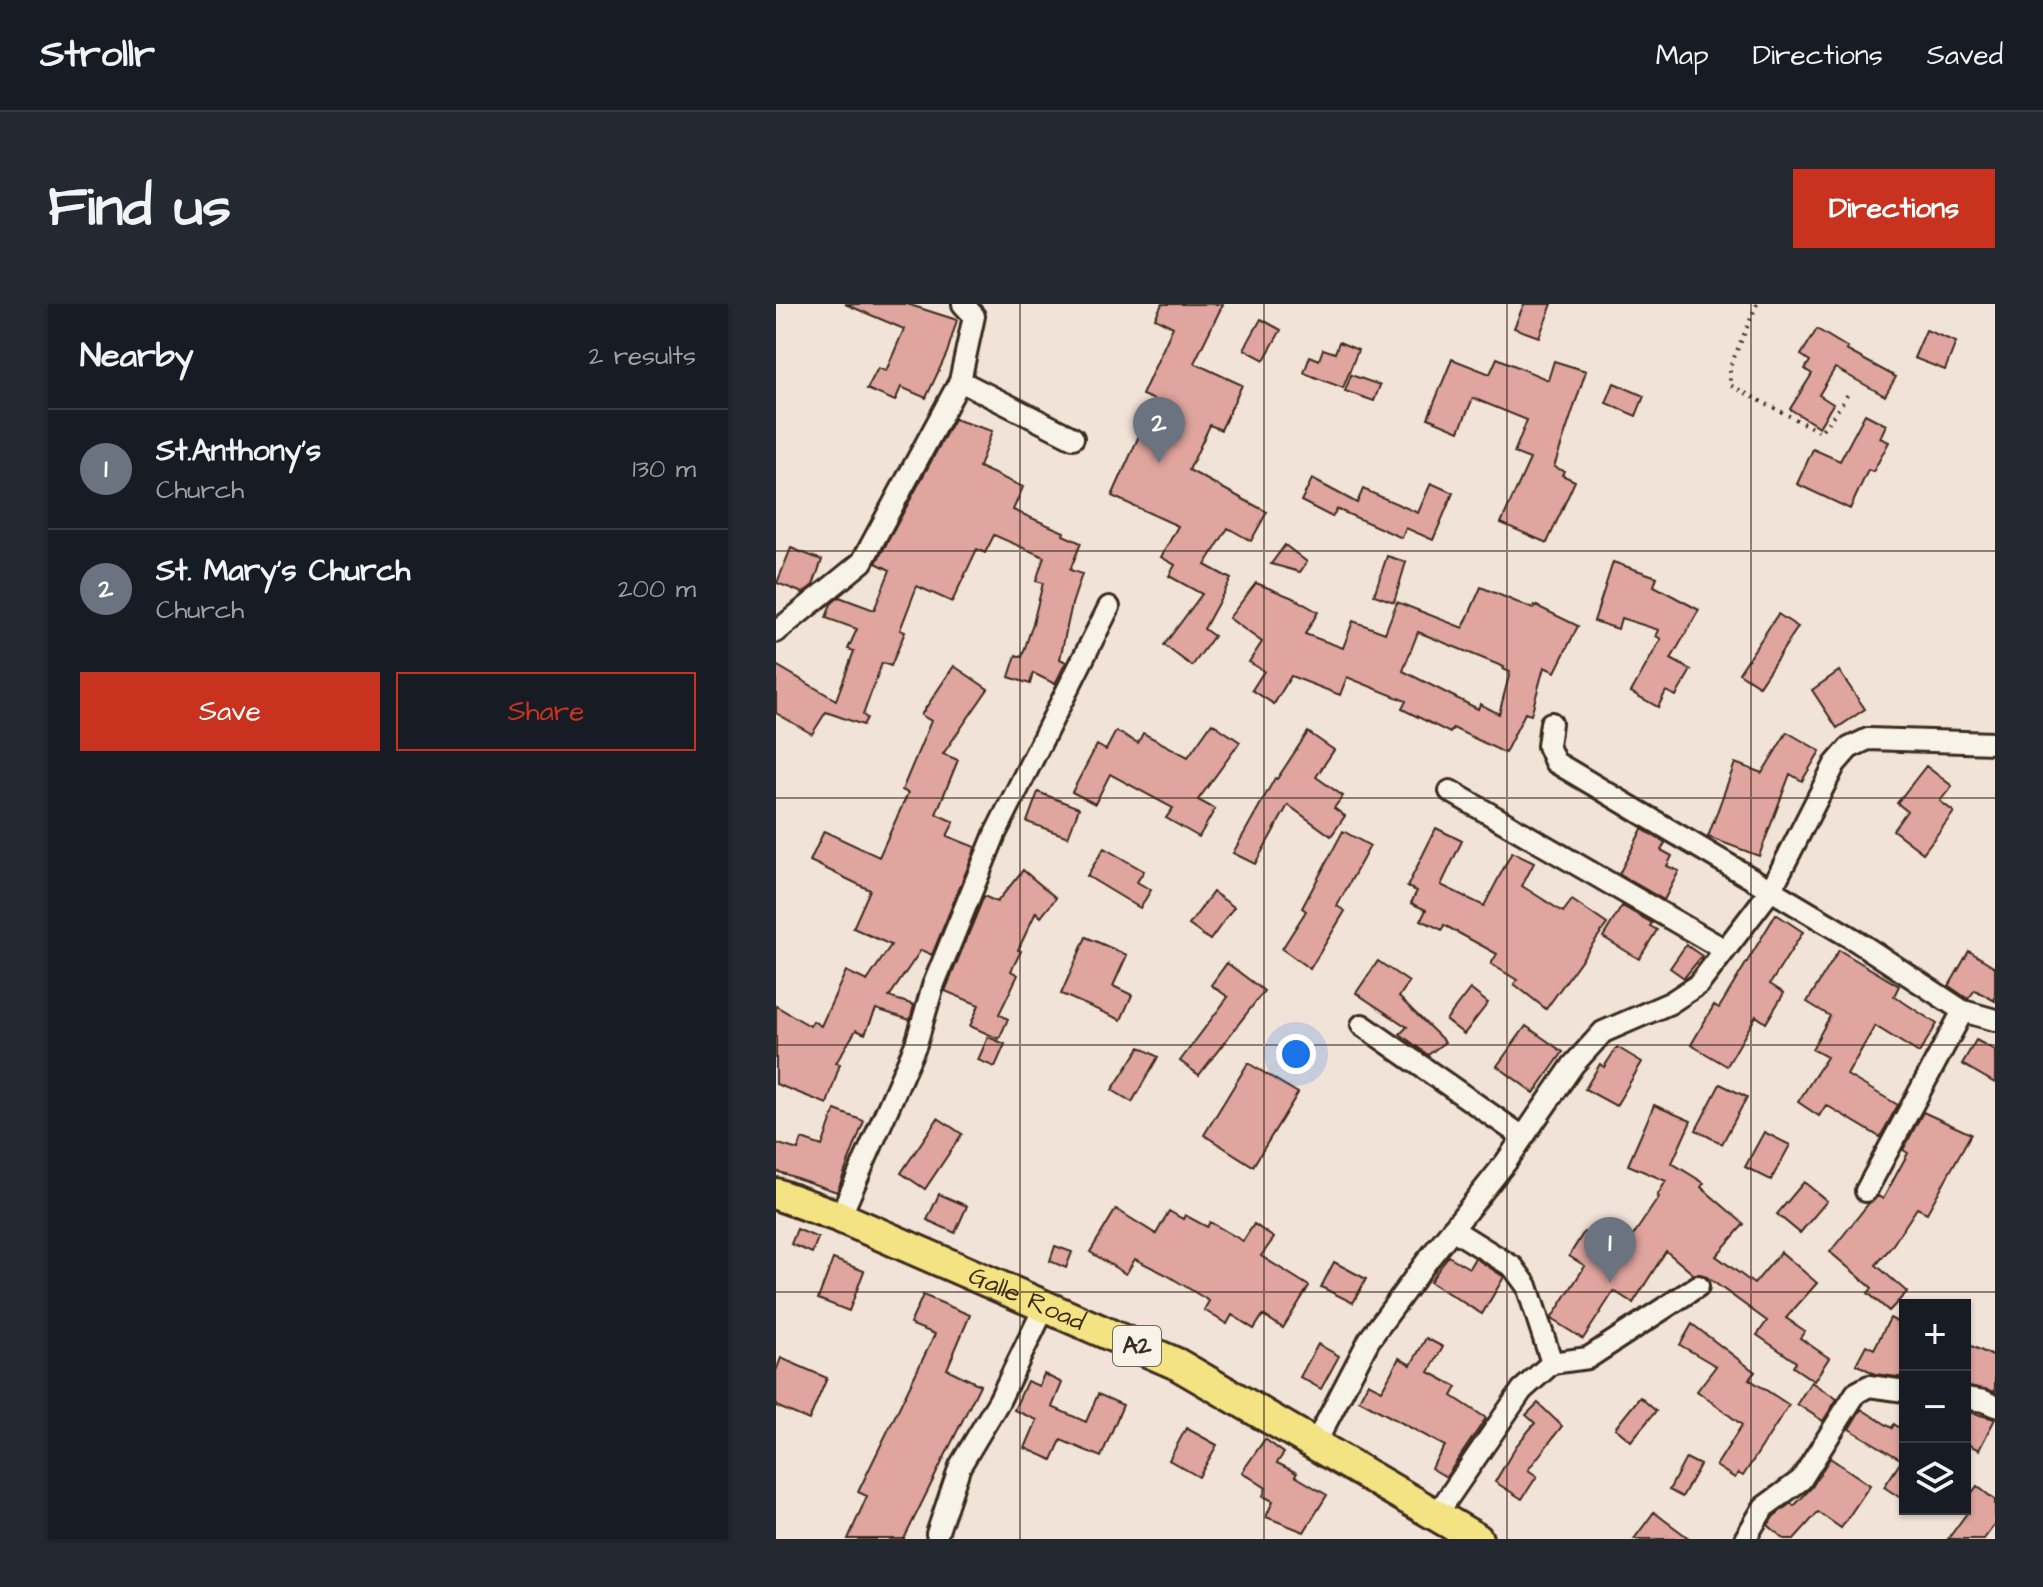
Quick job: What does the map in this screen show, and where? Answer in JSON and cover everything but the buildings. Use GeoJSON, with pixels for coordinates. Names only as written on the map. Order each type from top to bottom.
{"type":"FeatureCollection","features":[{"type":"Feature","properties":{"kind":"highway","name":"Galle Road"},"geometry":{"type":"LineString","coordinates":[[776,1194],[840,1217],[1177,1364],[1477,1539]]}},
{"type":"Feature","properties":{"kind":"street"},"geometry":{"type":"LineString","coordinates":[[776,632],[862,562],[960,381],[974,316],[963,304]]}},
{"type":"Feature","properties":{"kind":"street"},"geometry":{"type":"LineString","coordinates":[[960,381],[1073,438]]}},
{"type":"Feature","properties":{"kind":"street"},"geometry":{"type":"LineString","coordinates":[[840,1217],[916,1044],[933,986],[995,834],[1109,607]]}},
{"type":"Feature","properties":{"kind":"street"},"geometry":{"type":"LineString","coordinates":[[1551,723],[1548,746],[1555,762],[1855,940],[1963,1011],[1995,1020]]}},
{"type":"Feature","properties":{"kind":"street"},"geometry":{"type":"LineString","coordinates":[[1315,1444],[1369,1340],[1523,1137],[1573,1065],[1603,1032],[1670,1003],[1699,984],[1771,890],[1835,764],[1849,748],[1868,739],[1995,743]]}},
{"type":"Feature","properties":{"kind":"street"},"geometry":{"type":"LineString","coordinates":[[1450,791],[1725,950]]}},
{"type":"Feature","properties":{"kind":"street"},"geometry":{"type":"LineString","coordinates":[[1866,1191],[1963,1011]]}},
{"type":"Feature","properties":{"kind":"street"},"geometry":{"type":"LineString","coordinates":[[1362,1025],[1523,1137]]}},
{"type":"Feature","properties":{"kind":"street"},"geometry":{"type":"LineString","coordinates":[[1452,1229],[1513,1267],[1527,1286],[1552,1363]]}},
{"type":"Feature","properties":{"kind":"street"},"geometry":{"type":"LineString","coordinates":[[1437,1514],[1522,1390],[1552,1363],[1588,1358],[1698,1286]]}},
{"type":"Feature","properties":{"kind":"street"},"geometry":{"type":"LineString","coordinates":[[937,1534],[960,1466],[999,1401],[1045,1306]]}},
{"type":"Feature","properties":{"kind":"street"},"geometry":{"type":"LineString","coordinates":[[1745,1539],[1764,1507],[1801,1480],[1856,1393],[1869,1386],[1899,1390]]}},
{"type":"Feature","properties":{"kind":"street"},"geometry":{"type":"LineString","coordinates":[[1971,1399],[1995,1406]]}},
{"type":"Feature","properties":{"kind":"path"},"geometry":{"type":"LineString","coordinates":[[1757,304],[1730,367],[1730,385],[1820,432],[1849,392]]}},
{"type":"Feature","properties":{"kind":"place","name":"St. Mary's Church"},"geometry":{"type":"Point","coordinates":[1159,463]}},
{"type":"Feature","properties":{"kind":"place","name":"St.Anthony's"},"geometry":{"type":"Point","coordinates":[1610,1283]}}]}
